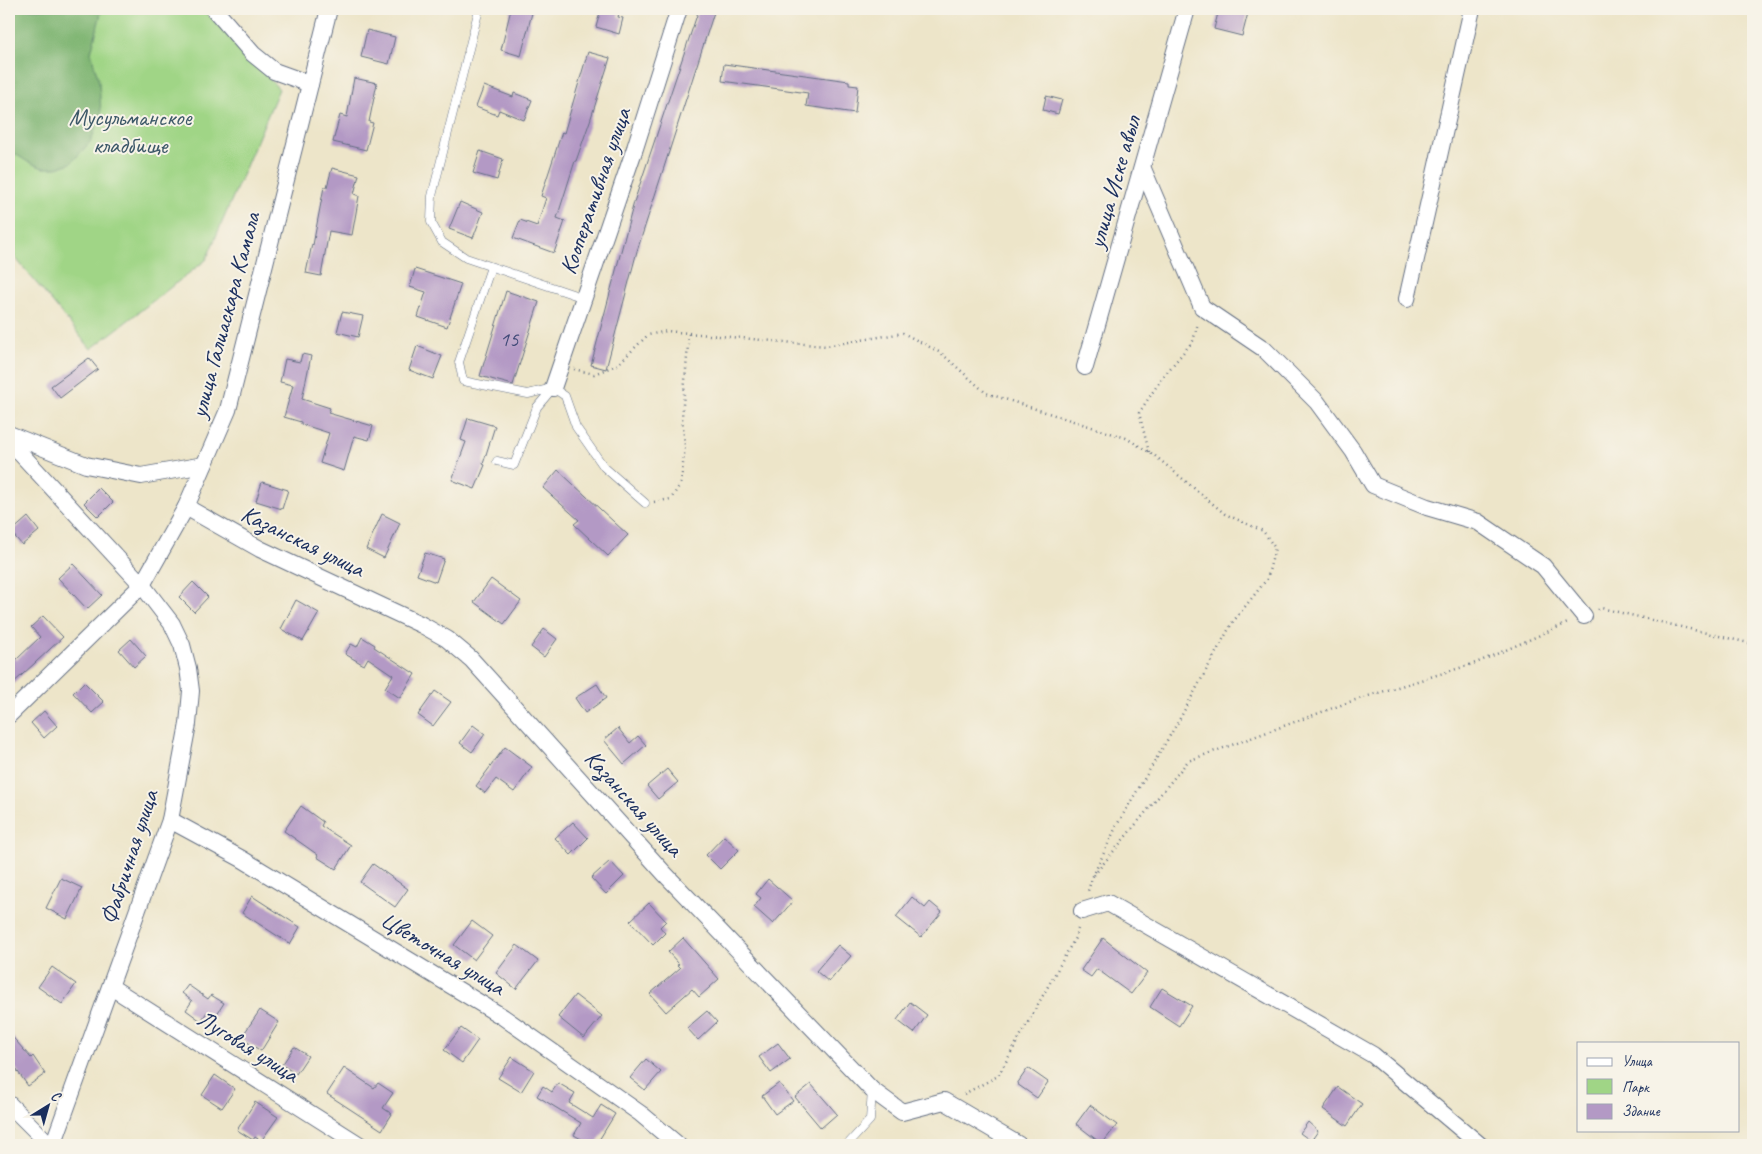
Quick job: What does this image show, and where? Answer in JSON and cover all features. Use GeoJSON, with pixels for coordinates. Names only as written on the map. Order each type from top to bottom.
{"type":"FeatureCollection","features":[{"type":"Feature","properties":{"kind":"street"},"geometry":{"type":"LineString","coordinates":[[214,9],[253,54],[274,71],[310,84]]}},
{"type":"Feature","properties":{"kind":"street","name":"улица Галиаскара Камала"},"geometry":{"type":"LineString","coordinates":[[9,715],[142,585],[186,507],[228,410],[329,9]]}},
{"type":"Feature","properties":{"kind":"street","name":"Кооперативная улица"},"geometry":{"type":"LineString","coordinates":[[553,388],[635,148],[679,9]]}},
{"type":"Feature","properties":{"kind":"street","name":"улица Иске авыл"},"geometry":{"type":"LineString","coordinates":[[1085,367],[1188,9]]}},
{"type":"Feature","properties":{"kind":"street"},"geometry":{"type":"LineString","coordinates":[[1407,299],[1472,9]]}},
{"type":"Feature","properties":{"kind":"street"},"geometry":{"type":"LineString","coordinates":[[1142,169],[1202,307],[1264,349],[1317,402],[1353,451],[1373,486],[1478,522],[1543,566],[1584,616]]}},
{"type":"Feature","properties":{"kind":"street"},"geometry":{"type":"LineString","coordinates":[[9,434],[86,465],[141,476],[204,465]]}},
{"type":"Feature","properties":{"kind":"street"},"geometry":{"type":"LineString","coordinates":[[9,441],[142,585]]}},
{"type":"Feature","properties":{"kind":"street","name":"Казанская улица"},"geometry":{"type":"LineString","coordinates":[[186,507],[260,548],[422,625],[447,639],[471,659],[664,873],[872,1090],[902,1112],[944,1101]]}},
{"type":"Feature","properties":{"kind":"street","name":"Фабричная улица"},"geometry":{"type":"LineString","coordinates":[[52,1145],[111,987],[170,820],[188,724],[191,691],[182,645],[172,624],[142,585]]}},
{"type":"Feature","properties":{"kind":"street","name":"Цветочная улица"},"geometry":{"type":"LineString","coordinates":[[170,820],[242,859],[503,1017],[641,1114],[678,1145]]}},
{"type":"Feature","properties":{"kind":"street"},"geometry":{"type":"LineString","coordinates":[[1082,911],[1108,903],[1373,1056],[1480,1145]]}},
{"type":"Feature","properties":{"kind":"street","name":"Луговая улица"},"geometry":{"type":"LineString","coordinates":[[111,987],[360,1145]]}},
{"type":"Feature","properties":{"kind":"street"},"geometry":{"type":"LineString","coordinates":[[944,1101],[1019,1145]]}},
{"type":"Feature","properties":{"kind":"street"},"geometry":{"type":"LineString","coordinates":[[9,1104],[52,1145]]}},
{"type":"Feature","properties":{"kind":"lane"},"geometry":{"type":"LineString","coordinates":[[479,9],[432,196],[431,222],[442,242],[466,258],[584,298]]}},
{"type":"Feature","properties":{"kind":"lane"},"geometry":{"type":"LineString","coordinates":[[492,267],[459,362],[463,380],[528,394],[553,388],[565,396],[576,427],[604,467],[645,503]]}},
{"type":"Feature","properties":{"kind":"lane"},"geometry":{"type":"LineString","coordinates":[[497,461],[514,465],[538,407],[553,388]]}},
{"type":"Feature","properties":{"kind":"lane"},"geometry":{"type":"LineString","coordinates":[[847,1145],[870,1120],[872,1090]]}},
{"type":"Feature","properties":{"kind":"path"},"geometry":{"type":"LineString","coordinates":[[1149,452],[1139,413],[1162,378],[1193,341],[1202,307]]}},
{"type":"Feature","properties":{"kind":"path"},"geometry":{"type":"LineString","coordinates":[[561,366],[594,374],[617,365],[648,335],[667,331],[826,346],[903,333],[941,353],[986,393],[1126,438],[1149,452],[1225,514],[1263,531],[1276,548],[1267,579],[1232,623],[1178,722],[1118,823],[1092,878],[1075,938],[998,1076],[956,1098],[944,1101]]}},
{"type":"Feature","properties":{"kind":"path"},"geometry":{"type":"LineString","coordinates":[[645,503],[671,498],[681,483],[686,446],[682,417],[689,333]]}},
{"type":"Feature","properties":{"kind":"path"},"geometry":{"type":"LineString","coordinates":[[1092,878],[1188,761],[1352,701],[1476,662],[1602,608],[1753,644]]}},
{"type":"Feature","properties":{"kind":"green space","name":"Мусульманское кладбище"},"geometry":{"type":"Polygon","coordinates":[[[9,9],[203,9],[279,89],[206,260],[91,349],[9,250],[9,9]]]}},
{"type":"Feature","properties":{"kind":"green space"},"geometry":{"type":"Polygon","coordinates":[[[9,9],[102,9],[91,53],[99,82],[101,113],[91,141],[71,163],[57,168],[43,168],[28,162],[9,150],[9,9]]]}},
{"type":"Feature","properties":{"kind":"building"},"geometry":{"type":"Polygon","coordinates":[[[511,9],[533,9],[521,56],[501,50],[511,9]]]}},
{"type":"Feature","properties":{"kind":"building"},"geometry":{"type":"Polygon","coordinates":[[[601,9],[620,9],[618,17],[623,18],[619,34],[596,27],[601,9]]]}},
{"type":"Feature","properties":{"kind":"building"},"geometry":{"type":"Polygon","coordinates":[[[699,9],[715,9],[637,251],[606,369],[591,365],[634,202],[699,9]]]}},
{"type":"Feature","properties":{"kind":"building"},"geometry":{"type":"Polygon","coordinates":[[[1219,9],[1249,9],[1242,36],[1214,29],[1219,9]]]}},
{"type":"Feature","properties":{"kind":"building"},"geometry":{"type":"Polygon","coordinates":[[[367,30],[395,37],[389,64],[361,57],[367,30]]]}},
{"type":"Feature","properties":{"kind":"building"},"geometry":{"type":"Polygon","coordinates":[[[588,52],[610,58],[557,218],[565,221],[554,253],[513,238],[520,220],[537,226],[546,198],[541,196],[562,132],[564,133],[588,52]]]}},
{"type":"Feature","properties":{"kind":"building"},"geometry":{"type":"Polygon","coordinates":[[[724,64],[849,81],[849,85],[858,86],[855,113],[806,106],[808,93],[722,81],[724,64]]]}},
{"type":"Feature","properties":{"kind":"building"},"geometry":{"type":"Polygon","coordinates":[[[354,78],[377,83],[369,122],[373,123],[366,150],[333,142],[340,115],[347,117],[354,78]]]}},
{"type":"Feature","properties":{"kind":"building"},"geometry":{"type":"Polygon","coordinates":[[[484,86],[513,97],[514,93],[532,100],[524,120],[499,110],[497,115],[476,107],[484,86]]]}},
{"type":"Feature","properties":{"kind":"building"},"geometry":{"type":"Polygon","coordinates":[[[1046,96],[1062,100],[1058,114],[1043,110],[1046,96]]]}},
{"type":"Feature","properties":{"kind":"building"},"geometry":{"type":"Polygon","coordinates":[[[480,151],[503,159],[497,180],[473,173],[480,151]]]}},
{"type":"Feature","properties":{"kind":"building"},"geometry":{"type":"Polygon","coordinates":[[[332,168],[359,175],[354,194],[359,196],[352,235],[329,231],[321,276],[306,273],[324,187],[327,187],[332,168]]]}},
{"type":"Feature","properties":{"kind":"building"},"geometry":{"type":"Polygon","coordinates":[[[460,202],[483,212],[473,238],[449,229],[460,202]]]}},
{"type":"Feature","properties":{"kind":"building"},"geometry":{"type":"Polygon","coordinates":[[[415,269],[461,284],[447,327],[418,317],[426,292],[410,287],[415,269]]]}},
{"type":"Feature","properties":{"kind":"building"},"geometry":{"type":"Polygon","coordinates":[[[506,291],[539,302],[513,385],[480,376],[506,291]]]}},
{"type":"Feature","properties":{"kind":"building"},"geometry":{"type":"Polygon","coordinates":[[[342,312],[363,316],[358,337],[337,332],[342,312]]]}},
{"type":"Feature","properties":{"kind":"building"},"geometry":{"type":"Polygon","coordinates":[[[417,346],[442,356],[433,379],[409,370],[417,346]]]}},
{"type":"Feature","properties":{"kind":"building"},"geometry":{"type":"Polygon","coordinates":[[[302,354],[311,356],[302,399],[330,408],[328,413],[373,426],[369,440],[354,436],[344,471],[320,463],[329,433],[284,417],[293,385],[280,382],[285,359],[300,362],[302,354]]]}},
{"type":"Feature","properties":{"kind":"building"},"geometry":{"type":"Polygon","coordinates":[[[89,358],[98,369],[60,398],[51,386],[89,358]]]}},
{"type":"Feature","properties":{"kind":"building"},"geometry":{"type":"Polygon","coordinates":[[[468,418],[495,426],[483,464],[485,465],[475,489],[452,480],[466,442],[461,440],[468,418]]]}},
{"type":"Feature","properties":{"kind":"building"},"geometry":{"type":"Polygon","coordinates":[[[558,470],[628,535],[608,556],[574,524],[579,520],[543,488],[558,470]]]}},
{"type":"Feature","properties":{"kind":"building"},"geometry":{"type":"Polygon","coordinates":[[[262,482],[288,490],[282,509],[256,501],[262,482]]]}},
{"type":"Feature","properties":{"kind":"building"},"geometry":{"type":"Polygon","coordinates":[[[99,488],[113,502],[98,517],[84,503],[99,488]]]}},
{"type":"Feature","properties":{"kind":"building"},"geometry":{"type":"Polygon","coordinates":[[[382,514],[400,523],[384,558],[366,549],[382,514]]]}},
{"type":"Feature","properties":{"kind":"building"},"geometry":{"type":"Polygon","coordinates":[[[28,517],[39,531],[22,545],[11,532],[28,517]]]}},
{"type":"Feature","properties":{"kind":"building"},"geometry":{"type":"Polygon","coordinates":[[[425,553],[444,559],[436,582],[417,575],[425,553]]]}},
{"type":"Feature","properties":{"kind":"building"},"geometry":{"type":"Polygon","coordinates":[[[73,564],[102,595],[87,609],[58,578],[73,564]]]}},
{"type":"Feature","properties":{"kind":"building"},"geometry":{"type":"Polygon","coordinates":[[[491,579],[521,601],[504,624],[474,602],[491,579]]]}},
{"type":"Feature","properties":{"kind":"building"},"geometry":{"type":"Polygon","coordinates":[[[193,582],[208,597],[194,612],[179,597],[193,582]]]}},
{"type":"Feature","properties":{"kind":"building"},"geometry":{"type":"Polygon","coordinates":[[[296,600],[319,613],[303,641],[281,629],[296,600]]]}},
{"type":"Feature","properties":{"kind":"building"},"geometry":{"type":"Polygon","coordinates":[[[43,616],[63,637],[9,687],[9,652],[16,660],[40,637],[31,627],[43,616]]]}},
{"type":"Feature","properties":{"kind":"building"},"geometry":{"type":"Polygon","coordinates":[[[544,629],[557,639],[544,657],[531,647],[544,629]]]}},
{"type":"Feature","properties":{"kind":"building"},"geometry":{"type":"Polygon","coordinates":[[[362,637],[415,674],[400,698],[385,688],[393,675],[368,658],[364,665],[345,654],[351,644],[357,647],[362,637]]]}},
{"type":"Feature","properties":{"kind":"building"},"geometry":{"type":"Polygon","coordinates":[[[131,639],[146,656],[134,667],[119,650],[131,639]]]}},
{"type":"Feature","properties":{"kind":"building"},"geometry":{"type":"Polygon","coordinates":[[[84,682],[104,702],[92,713],[73,693],[84,682]]]}},
{"type":"Feature","properties":{"kind":"building"},"geometry":{"type":"Polygon","coordinates":[[[597,684],[606,698],[585,713],[575,698],[597,684]]]}},
{"type":"Feature","properties":{"kind":"building"},"geometry":{"type":"Polygon","coordinates":[[[435,691],[451,702],[433,726],[418,715],[435,691]]]}},
{"type":"Feature","properties":{"kind":"building"},"geometry":{"type":"Polygon","coordinates":[[[44,711],[57,726],[44,738],[31,723],[44,711]]]}},
{"type":"Feature","properties":{"kind":"building"},"geometry":{"type":"Polygon","coordinates":[[[473,725],[485,734],[472,752],[460,743],[473,725]]]}},
{"type":"Feature","properties":{"kind":"building"},"geometry":{"type":"Polygon","coordinates":[[[618,728],[630,743],[638,736],[646,745],[624,764],[604,740],[618,728]]]}},
{"type":"Feature","properties":{"kind":"building"},"geometry":{"type":"Polygon","coordinates":[[[505,747],[532,767],[514,792],[496,779],[485,793],[476,786],[505,747]]]}},
{"type":"Feature","properties":{"kind":"building"},"geometry":{"type":"Polygon","coordinates":[[[667,769],[678,782],[658,799],[647,786],[667,769]]]}},
{"type":"Feature","properties":{"kind":"building"},"geometry":{"type":"Polygon","coordinates":[[[301,806],[323,822],[321,826],[351,845],[336,869],[317,857],[318,855],[284,831],[301,806]]]}},
{"type":"Feature","properties":{"kind":"building"},"geometry":{"type":"Polygon","coordinates":[[[573,822],[588,838],[571,855],[555,838],[573,822]]]}},
{"type":"Feature","properties":{"kind":"building"},"geometry":{"type":"Polygon","coordinates":[[[724,836],[739,850],[720,869],[706,855],[724,836]]]}},
{"type":"Feature","properties":{"kind":"building"},"geometry":{"type":"Polygon","coordinates":[[[610,861],[624,876],[606,894],[591,878],[610,861]]]}},
{"type":"Feature","properties":{"kind":"building"},"geometry":{"type":"Polygon","coordinates":[[[373,864],[408,889],[395,907],[360,882],[373,864]]]}},
{"type":"Feature","properties":{"kind":"building"},"geometry":{"type":"Polygon","coordinates":[[[61,878],[82,888],[67,919],[46,908],[61,878]]]}},
{"type":"Feature","properties":{"kind":"building"},"geometry":{"type":"Polygon","coordinates":[[[768,879],[793,901],[773,924],[754,907],[761,898],[756,894],[768,879]]]}},
{"type":"Feature","properties":{"kind":"building"},"geometry":{"type":"Polygon","coordinates":[[[252,896],[300,927],[290,944],[242,913],[252,896]]]}},
{"type":"Feature","properties":{"kind":"building"},"geometry":{"type":"Polygon","coordinates":[[[912,897],[925,908],[930,902],[942,912],[921,937],[896,917],[912,897]]]}},
{"type":"Feature","properties":{"kind":"building"},"geometry":{"type":"Polygon","coordinates":[[[649,903],[666,921],[660,927],[665,933],[653,945],[630,921],[649,903]]]}},
{"type":"Feature","properties":{"kind":"building"},"geometry":{"type":"Polygon","coordinates":[[[472,921],[492,936],[474,960],[454,945],[472,921]]]}},
{"type":"Feature","properties":{"kind":"building"},"geometry":{"type":"Polygon","coordinates":[[[683,938],[719,979],[699,997],[692,989],[666,1012],[650,994],[680,968],[677,965],[679,964],[668,952],[683,938]]]}},
{"type":"Feature","properties":{"kind":"building"},"geometry":{"type":"Polygon","coordinates":[[[1103,938],[1147,973],[1131,994],[1097,969],[1091,977],[1081,970],[1103,938]]]}},
{"type":"Feature","properties":{"kind":"building"},"geometry":{"type":"Polygon","coordinates":[[[517,945],[538,961],[516,989],[496,973],[517,945]]]}},
{"type":"Feature","properties":{"kind":"building"},"geometry":{"type":"Polygon","coordinates":[[[838,945],[851,956],[829,982],[816,971],[838,945]]]}},
{"type":"Feature","properties":{"kind":"building"},"geometry":{"type":"Polygon","coordinates":[[[52,967],[76,984],[62,1004],[38,987],[52,967]]]}},
{"type":"Feature","properties":{"kind":"building"},"geometry":{"type":"Polygon","coordinates":[[[188,985],[208,999],[211,995],[224,1003],[215,1017],[207,1012],[201,1021],[186,1010],[192,1001],[182,993],[188,985]]]}},
{"type":"Feature","properties":{"kind":"building"},"geometry":{"type":"Polygon","coordinates":[[[1162,988],[1192,1006],[1179,1026],[1150,1007],[1162,988]]]}},
{"type":"Feature","properties":{"kind":"building"},"geometry":{"type":"Polygon","coordinates":[[[575,995],[602,1016],[584,1038],[558,1017],[575,995]]]}},
{"type":"Feature","properties":{"kind":"building"},"geometry":{"type":"Polygon","coordinates":[[[910,1002],[927,1015],[914,1033],[897,1020],[910,1002]]]}},
{"type":"Feature","properties":{"kind":"building"},"geometry":{"type":"Polygon","coordinates":[[[260,1010],[279,1022],[261,1051],[241,1038],[260,1010]]]}},
{"type":"Feature","properties":{"kind":"building"},"geometry":{"type":"Polygon","coordinates":[[[707,1011],[717,1022],[698,1040],[687,1028],[707,1011]]]}},
{"type":"Feature","properties":{"kind":"building"},"geometry":{"type":"Polygon","coordinates":[[[461,1028],[478,1040],[462,1063],[444,1050],[461,1028]]]}},
{"type":"Feature","properties":{"kind":"building"},"geometry":{"type":"Polygon","coordinates":[[[9,1033],[31,1058],[33,1056],[45,1074],[28,1086],[9,1059],[9,1033]]]}},
{"type":"Feature","properties":{"kind":"building"},"geometry":{"type":"Polygon","coordinates":[[[778,1043],[790,1059],[771,1073],[759,1057],[778,1043]]]}},
{"type":"Feature","properties":{"kind":"building"},"geometry":{"type":"Polygon","coordinates":[[[294,1047],[308,1056],[296,1074],[282,1065],[294,1047]]]}},
{"type":"Feature","properties":{"kind":"building"},"geometry":{"type":"Polygon","coordinates":[[[512,1057],[534,1071],[521,1092],[498,1078],[512,1057]]]}},
{"type":"Feature","properties":{"kind":"building"},"geometry":{"type":"Polygon","coordinates":[[[646,1059],[661,1072],[645,1090],[630,1078],[646,1059]]]}},
{"type":"Feature","properties":{"kind":"building"},"geometry":{"type":"Polygon","coordinates":[[[344,1068],[374,1088],[378,1083],[393,1093],[383,1108],[392,1114],[382,1130],[327,1094],[344,1068]]]}},
{"type":"Feature","properties":{"kind":"building"},"geometry":{"type":"Polygon","coordinates":[[[1028,1068],[1048,1082],[1037,1098],[1017,1084],[1028,1068]]]}},
{"type":"Feature","properties":{"kind":"building"},"geometry":{"type":"Polygon","coordinates":[[[215,1075],[235,1089],[222,1108],[202,1095],[215,1075]]]}},
{"type":"Feature","properties":{"kind":"building"},"geometry":{"type":"Polygon","coordinates":[[[558,1083],[575,1093],[569,1103],[593,1118],[601,1105],[615,1114],[596,1145],[592,1145],[574,1135],[581,1123],[537,1096],[543,1086],[552,1092],[558,1083]]]}},
{"type":"Feature","properties":{"kind":"building"},"geometry":{"type":"Polygon","coordinates":[[[779,1083],[793,1101],[775,1114],[762,1096],[779,1083]]]}},
{"type":"Feature","properties":{"kind":"building"},"geometry":{"type":"Polygon","coordinates":[[[811,1084],[837,1114],[821,1128],[795,1097],[811,1084]]]}},
{"type":"Feature","properties":{"kind":"building"},"geometry":{"type":"Polygon","coordinates":[[[1338,1087],[1362,1104],[1347,1126],[1323,1109],[1338,1087]]]}},
{"type":"Feature","properties":{"kind":"building"},"geometry":{"type":"Polygon","coordinates":[[[255,1102],[278,1117],[261,1141],[255,1137],[253,1140],[237,1130],[255,1102]]]}},
{"type":"Feature","properties":{"kind":"building"},"geometry":{"type":"Polygon","coordinates":[[[1090,1105],[1117,1125],[1102,1144],[1076,1124],[1090,1105]]]}},
{"type":"Feature","properties":{"kind":"building"},"geometry":{"type":"Polygon","coordinates":[[[1308,1122],[1318,1131],[1311,1141],[1300,1133],[1308,1122]]]}}]}
